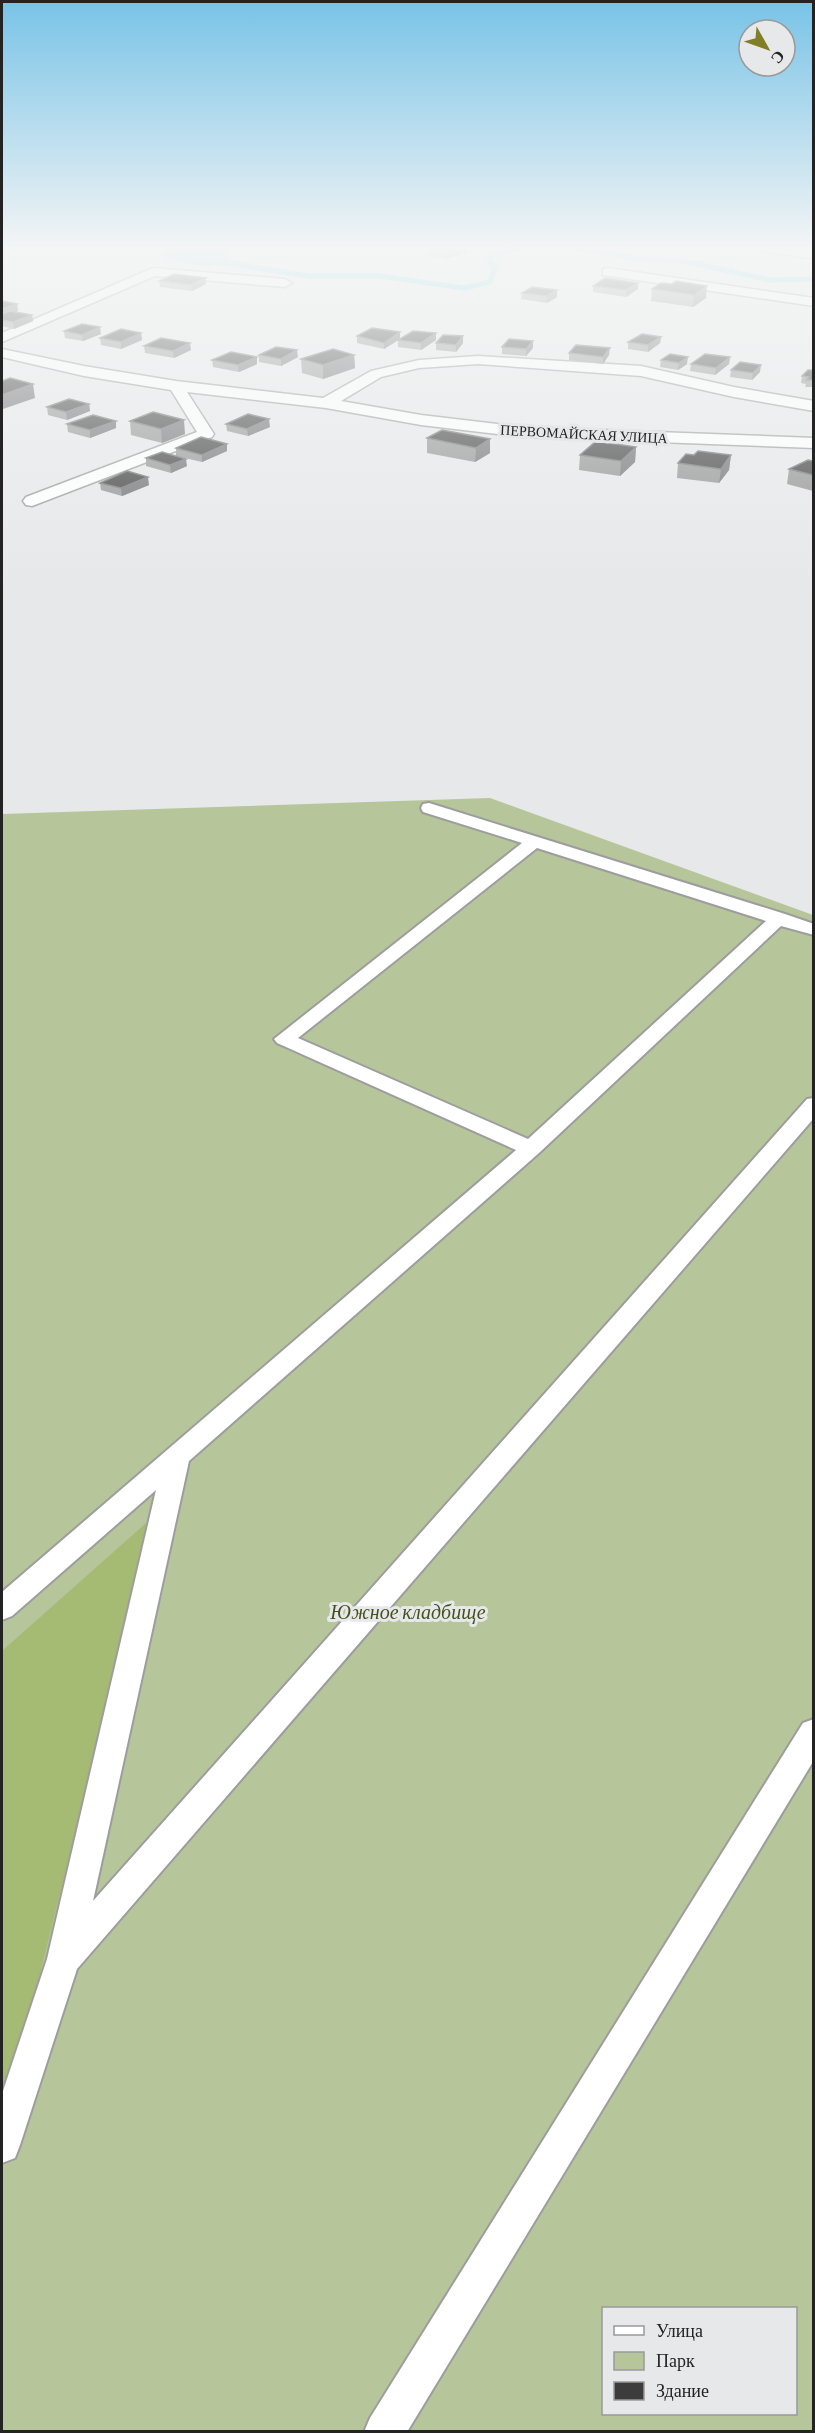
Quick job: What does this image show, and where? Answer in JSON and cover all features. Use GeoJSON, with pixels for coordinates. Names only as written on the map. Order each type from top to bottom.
{"type":"FeatureCollection","features":[{"type":"Feature","properties":{"kind":"street","name":"ПЕРВОМАЙСКАЯ УЛИЦА"},"geometry":{"type":"LineString","coordinates":[[41,362],[176,386],[326,403],[421,420],[523,432],[813,443]]}},
{"type":"Feature","properties":{"kind":"street"},"geometry":{"type":"LineString","coordinates":[[326,403],[376,374],[419,364],[455,362]]}},
{"type":"Feature","properties":{"kind":"street"},"geometry":{"type":"LineString","coordinates":[[501,362],[641,371],[735,392],[813,406]]}},
{"type":"Feature","properties":{"kind":"street"},"geometry":{"type":"LineString","coordinates":[[32,501],[206,434],[176,386]]}},
{"type":"Feature","properties":{"kind":"lane"},"geometry":{"type":"LineString","coordinates":[[429,808],[813,930]]}},
{"type":"Feature","properties":{"kind":"lane"},"geometry":{"type":"LineString","coordinates":[[531,1148],[284,1039],[534,842]]}},
{"type":"Feature","properties":{"kind":"lane"},"geometry":{"type":"LineString","coordinates":[[2,1608],[531,1148],[779,918]]}},
{"type":"Feature","properties":{"kind":"lane"},"geometry":{"type":"LineString","coordinates":[[64,1959],[813,1104]]}},
{"type":"Feature","properties":{"kind":"lane"},"geometry":{"type":"LineString","coordinates":[[2,2145],[64,1959],[176,1459]]}},
{"type":"Feature","properties":{"kind":"lane"},"geometry":{"type":"LineString","coordinates":[[384,2432],[813,1732]]}},
{"type":"Feature","properties":{"kind":"green space","name":"Южное кладбище"},"geometry":{"type":"Polygon","coordinates":[[[490,798],[813,915],[813,2431],[2,2431],[2,814],[490,798]]]}},
{"type":"Feature","properties":{"kind":"green space"},"geometry":{"type":"Polygon","coordinates":[[[154,1516],[2,2126],[2,1651],[154,1516]]]}},
{"type":"Feature","properties":{"kind":"building"},"geometry":{"type":"Polygon","coordinates":[[[220,362],[246,362],[238,365],[220,362]]]}},
{"type":"Feature","properties":{"kind":"building"},"geometry":{"type":"Polygon","coordinates":[[[310,362],[334,362],[323,365],[310,362]]]}},
{"type":"Feature","properties":{"kind":"building"},"geometry":{"type":"Polygon","coordinates":[[[694,362],[724,362],[716,368],[691,364],[694,362]]]}},
{"type":"Feature","properties":{"kind":"building"},"geometry":{"type":"Polygon","coordinates":[[[740,362],[761,365],[753,373],[731,370],[740,362]]]}},
{"type":"Feature","properties":{"kind":"building"},"geometry":{"type":"Polygon","coordinates":[[[808,370],[813,370],[813,380],[806,380],[809,377],[802,376],[808,370]]]}},
{"type":"Feature","properties":{"kind":"building"},"geometry":{"type":"Polygon","coordinates":[[[10,378],[33,384],[2,395],[2,381],[10,378]]]}},
{"type":"Feature","properties":{"kind":"building"},"geometry":{"type":"Polygon","coordinates":[[[69,399],[89,404],[66,412],[47,407],[69,399]]]}},
{"type":"Feature","properties":{"kind":"building"},"geometry":{"type":"Polygon","coordinates":[[[153,412],[184,420],[161,429],[130,421],[153,412]]]}},
{"type":"Feature","properties":{"kind":"building"},"geometry":{"type":"Polygon","coordinates":[[[248,414],[269,419],[247,429],[226,424],[248,414]]]}},
{"type":"Feature","properties":{"kind":"building"},"geometry":{"type":"Polygon","coordinates":[[[93,415],[116,421],[90,430],[67,424],[93,415]]]}},
{"type":"Feature","properties":{"kind":"building"},"geometry":{"type":"Polygon","coordinates":[[[442,430],[490,439],[476,448],[427,438],[442,430]]]}},
{"type":"Feature","properties":{"kind":"building"},"geometry":{"type":"Polygon","coordinates":[[[201,437],[227,444],[202,455],[176,448],[201,437]]]}},
{"type":"Feature","properties":{"kind":"building"},"geometry":{"type":"Polygon","coordinates":[[[596,441],[636,447],[621,461],[580,455],[596,441]]]}},
{"type":"Feature","properties":{"kind":"building"},"geometry":{"type":"Polygon","coordinates":[[[698,451],[731,455],[721,469],[678,463],[686,454],[694,455],[698,451]]]}},
{"type":"Feature","properties":{"kind":"building"},"geometry":{"type":"Polygon","coordinates":[[[162,452],[186,459],[170,465],[146,458],[162,452]]]}},
{"type":"Feature","properties":{"kind":"building"},"geometry":{"type":"Polygon","coordinates":[[[808,460],[813,461],[813,475],[789,469],[808,460]]]}},
{"type":"Feature","properties":{"kind":"building"},"geometry":{"type":"Polygon","coordinates":[[[127,471],[148,477],[121,488],[100,483],[127,471]]]}}]}
